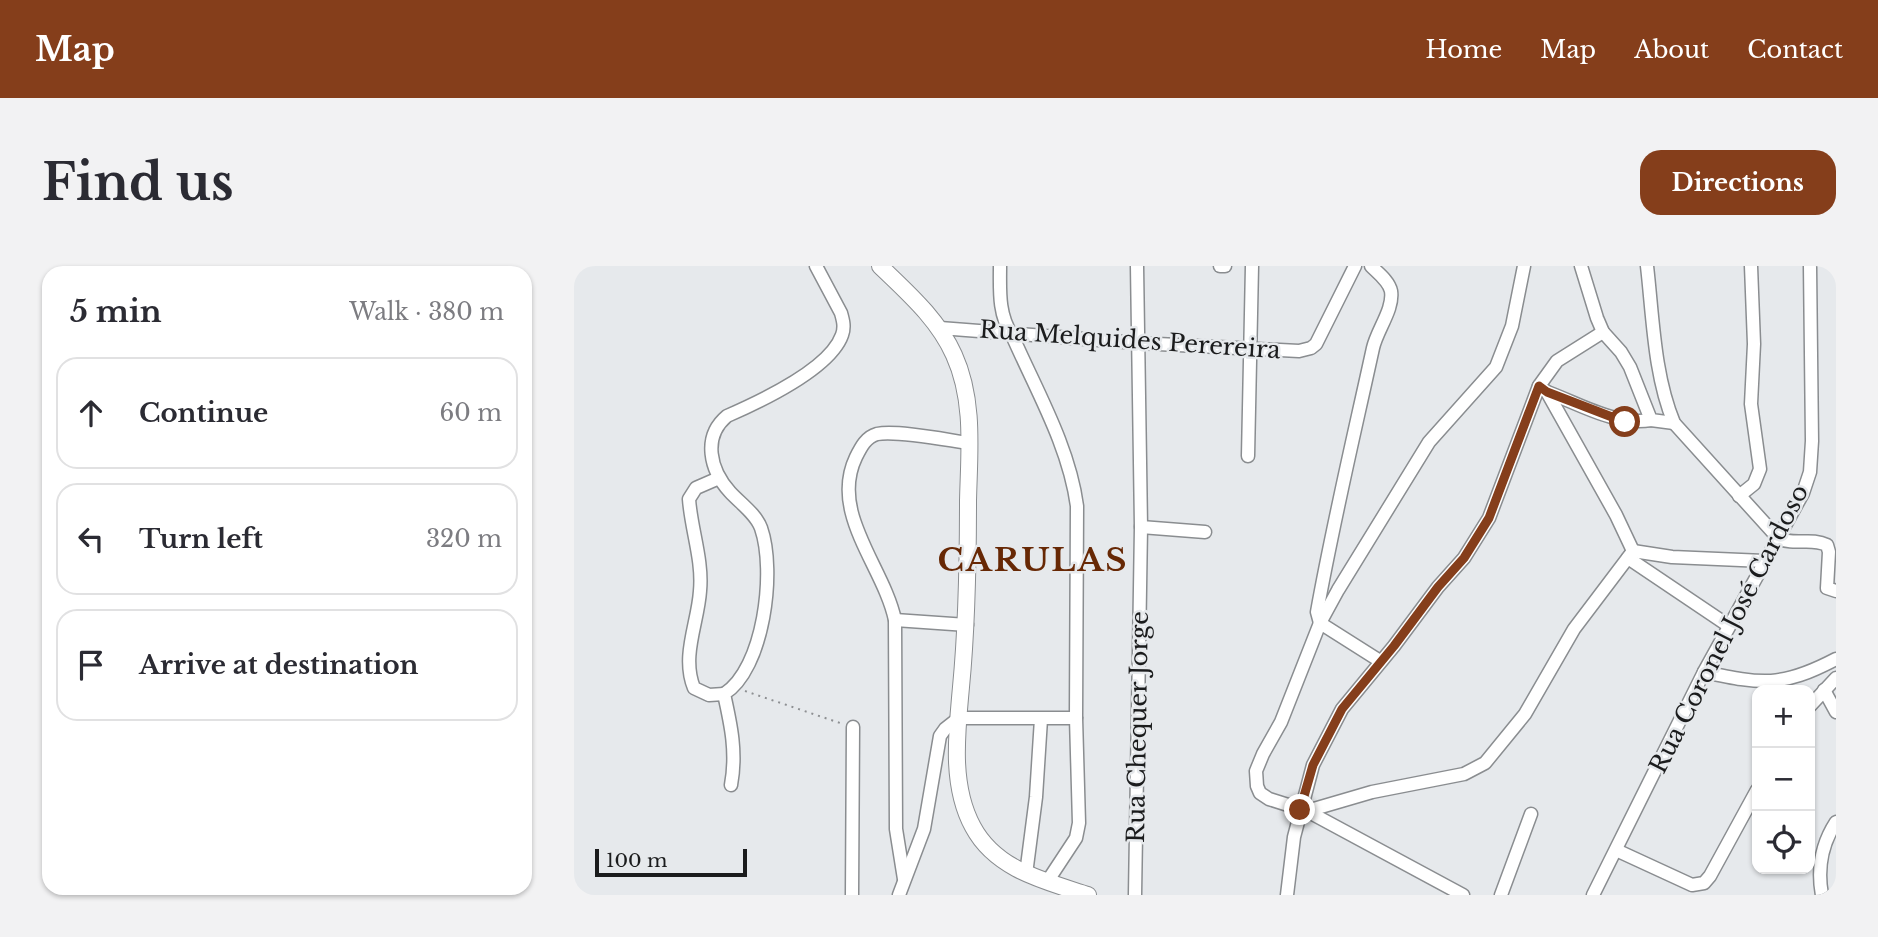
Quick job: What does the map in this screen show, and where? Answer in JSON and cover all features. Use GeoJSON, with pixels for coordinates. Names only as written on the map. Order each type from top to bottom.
{"type":"FeatureCollection","features":[{"type":"Feature","properties":{"kind":"main road"},"geometry":{"type":"LineString","coordinates":[[880,266],[940,328],[955,357],[968,401],[967,625],[959,718],[959,796],[973,828],[996,856],[1026,874],[1088,895]]}},
{"type":"Feature","properties":{"kind":"street"},"geometry":{"type":"LineString","coordinates":[[719,478],[695,488],[689,499],[700,591],[690,646],[694,688],[709,695],[729,691],[743,676],[759,636],[766,603],[768,565],[761,525],[719,478],[710,452],[710,440],[717,425],[727,416],[806,373],[836,347],[843,332],[841,313],[816,266]]}},
{"type":"Feature","properties":{"kind":"street"},"geometry":{"type":"LineString","coordinates":[[1000,266],[1001,313],[1004,324],[1012,335],[1060,442],[1074,486],[1077,506],[1076,718],[1079,823],[1076,838],[1047,882]]}},
{"type":"Feature","properties":{"kind":"street","name":"Rua Chequer Jorge"},"geometry":{"type":"LineString","coordinates":[[1135,895],[1141,527],[1137,266]]}},
{"type":"Feature","properties":{"kind":"street"},"geometry":{"type":"LineString","coordinates":[[1248,456],[1248,348],[1252,266]]}},
{"type":"Feature","properties":{"kind":"street","name":"Rua Melquides Perereira"},"geometry":{"type":"LineString","coordinates":[[940,328],[1012,335],[1299,351],[1316,344],[1355,266]]}},
{"type":"Feature","properties":{"kind":"street"},"geometry":{"type":"LineString","coordinates":[[1371,266],[1387,282],[1391,300],[1375,340],[1362,390],[1317,612],[1320,623],[1380,661]]}},
{"type":"Feature","properties":{"kind":"street"},"geometry":{"type":"LineString","coordinates":[[1463,895],[1303,810],[1277,803],[1260,793],[1256,771],[1281,722],[1320,623],[1338,590],[1429,442],[1496,367],[1512,326],[1524,266]]}},
{"type":"Feature","properties":{"kind":"street"},"geometry":{"type":"LineString","coordinates":[[1581,266],[1590,300],[1603,332],[1630,367],[1651,420]]}},
{"type":"Feature","properties":{"kind":"street"},"geometry":{"type":"LineString","coordinates":[[1647,266],[1659,368],[1668,409],[1674,423],[1777,538],[1786,542],[1818,542],[1826,545],[1829,552],[1827,588],[1836,592]]}},
{"type":"Feature","properties":{"kind":"street"},"geometry":{"type":"LineString","coordinates":[[1739,496],[1754,484],[1760,468],[1751,404],[1754,354],[1751,266]]}},
{"type":"Feature","properties":{"kind":"street","name":"Rua Coronel José Cardoso"},"geometry":{"type":"LineString","coordinates":[[1593,895],[1704,672],[1803,493],[1810,472],[1812,441],[1810,266]]}},
{"type":"Feature","properties":{"kind":"street"},"geometry":{"type":"LineString","coordinates":[[1287,895],[1294,837],[1313,765],[1342,709],[1464,558],[1489,518],[1557,361],[1603,332]]}},
{"type":"Feature","properties":{"kind":"street"},"geometry":{"type":"LineString","coordinates":[[1543,389],[1612,419],[1674,423]]}},
{"type":"Feature","properties":{"kind":"street"},"geometry":{"type":"LineString","coordinates":[[1543,389],[1616,514],[1631,555],[1729,626]]}},
{"type":"Feature","properties":{"kind":"street"},"geometry":{"type":"LineString","coordinates":[[904,879],[896,829],[895,620],[891,601],[862,543],[849,493],[850,473],[864,441],[877,434],[969,443]]}},
{"type":"Feature","properties":{"kind":"street"},"geometry":{"type":"LineString","coordinates":[[1141,527],[1205,532]]}},
{"type":"Feature","properties":{"kind":"street"},"geometry":{"type":"LineString","coordinates":[[1303,810],[1372,792],[1464,774],[1485,763],[1525,714],[1574,629],[1631,555]]}},
{"type":"Feature","properties":{"kind":"street"},"geometry":{"type":"LineString","coordinates":[[1631,555],[1763,561]]}},
{"type":"Feature","properties":{"kind":"street"},"geometry":{"type":"LineString","coordinates":[[895,620],[967,625]]}},
{"type":"Feature","properties":{"kind":"street"},"geometry":{"type":"LineString","coordinates":[[1704,672],[1773,683],[1836,659]]}},
{"type":"Feature","properties":{"kind":"street"},"geometry":{"type":"LineString","coordinates":[[1815,700],[1836,678]]}},
{"type":"Feature","properties":{"kind":"street"},"geometry":{"type":"LineString","coordinates":[[1824,690],[1836,712]]}},
{"type":"Feature","properties":{"kind":"street"},"geometry":{"type":"LineString","coordinates":[[729,691],[734,746],[731,785]]}},
{"type":"Feature","properties":{"kind":"street"},"geometry":{"type":"LineString","coordinates":[[899,895],[924,829],[940,736],[945,729],[959,718],[1076,718]]}},
{"type":"Feature","properties":{"kind":"street"},"geometry":{"type":"LineString","coordinates":[[1026,874],[1036,797],[1041,719]]}},
{"type":"Feature","properties":{"kind":"street"},"geometry":{"type":"LineString","coordinates":[[852,895],[853,727]]}},
{"type":"Feature","properties":{"kind":"street"},"geometry":{"type":"LineString","coordinates":[[1616,850],[1692,886],[1704,883],[1717,866],[1752,800]]}},
{"type":"Feature","properties":{"kind":"street"},"geometry":{"type":"LineString","coordinates":[[1501,895],[1531,814]]}},
{"type":"Feature","properties":{"kind":"street"},"geometry":{"type":"LineString","coordinates":[[1836,822],[1819,863],[1820,895],[1836,891]]}},
{"type":"Feature","properties":{"kind":"path"},"geometry":{"type":"LineString","coordinates":[[729,691],[853,727]]}},
{"type":"Feature","properties":{"kind":"district","name":"CARULAS"},"geometry":{"type":"Point","coordinates":[1033,560]}},
{"type":"Feature","properties":{"kind":"route"},"geometry":{"type":"LineString","coordinates":[[1300,810],[1313,765],[1342,709],[1464,558],[1489,518],[1539,386],[1547,392],[1625,422]]}}]}
